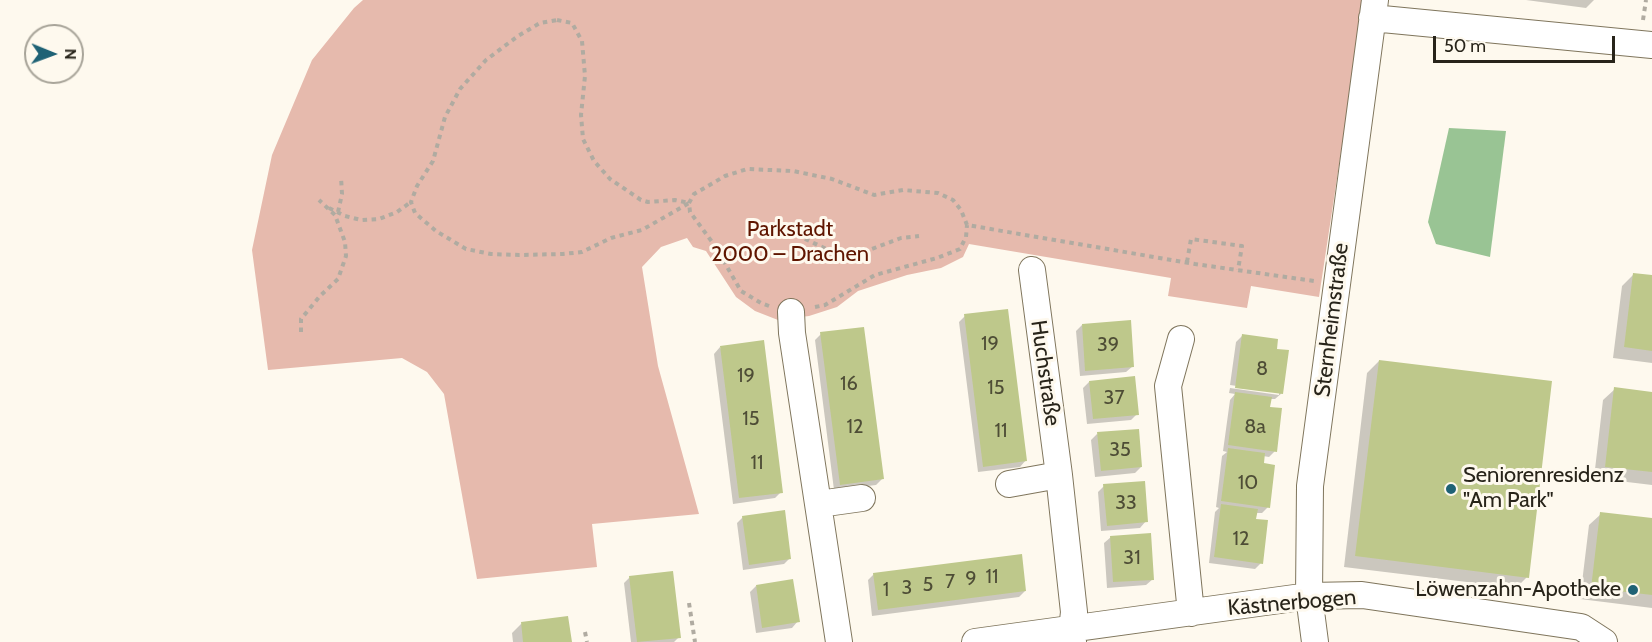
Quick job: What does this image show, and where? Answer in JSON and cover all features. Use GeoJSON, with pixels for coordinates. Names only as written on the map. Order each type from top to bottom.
{"type":"FeatureCollection","features":[{"type":"Feature","properties":{"kind":"street"},"geometry":{"type":"LineString","coordinates":[[1373,9],[1652,45]]}},
{"type":"Feature","properties":{"kind":"street","name":"Sternheimstraße"},"geometry":{"type":"LineString","coordinates":[[1315,642],[1309,596],[1310,486],[1373,9]]}},
{"type":"Feature","properties":{"kind":"street","name":"Huchstraße"},"geometry":{"type":"LineString","coordinates":[[1032,270],[1059,475],[1074,612],[1072,636]]}},
{"type":"Feature","properties":{"kind":"street"},"geometry":{"type":"LineString","coordinates":[[791,312],[792,333],[839,642]]}},
{"type":"Feature","properties":{"kind":"street"},"geometry":{"type":"LineString","coordinates":[[1181,339],[1168,386],[1191,613]]}},
{"type":"Feature","properties":{"kind":"street"},"geometry":{"type":"LineString","coordinates":[[1009,484],[1059,475]]}},
{"type":"Feature","properties":{"kind":"street"},"geometry":{"type":"LineString","coordinates":[[819,504],[862,498]]}},
{"type":"Feature","properties":{"kind":"street","name":"Kästnerbogen"},"geometry":{"type":"LineString","coordinates":[[975,642],[1072,636],[1191,613],[1309,596],[1362,595],[1581,627],[1604,642]]}},
{"type":"Feature","properties":{"kind":"path"},"geometry":{"type":"LineString","coordinates":[[326,207],[361,220],[379,219],[397,212],[411,202],[417,186],[433,161],[445,117],[460,89],[486,60],[518,36],[540,23],[557,20],[572,22],[582,41],[585,76],[581,115],[584,139],[594,162],[610,179],[641,200],[648,202],[675,200],[689,203]]}},
{"type":"Feature","properties":{"kind":"path"},"geometry":{"type":"LineString","coordinates":[[411,202],[415,213],[436,231],[466,249],[491,254],[519,255],[582,252],[611,238],[642,230],[689,203],[694,194],[725,176],[747,170],[793,171],[832,179],[874,195],[903,190],[938,193],[953,200],[961,210],[967,225],[966,237],[960,249],[937,258],[874,275],[825,304],[791,312],[761,303],[741,291],[715,246],[690,212],[689,203]]}},
{"type":"Feature","properties":{"kind":"path"},"geometry":{"type":"LineString","coordinates":[[338,212],[342,194],[341,177]]}},
{"type":"Feature","properties":{"kind":"path"},"geometry":{"type":"LineString","coordinates":[[301,332],[301,319],[338,279],[346,256],[345,242],[335,215],[319,200]]}},
{"type":"Feature","properties":{"kind":"path"},"geometry":{"type":"LineString","coordinates":[[754,230],[766,225],[778,226],[842,256],[861,253],[901,238],[919,236]]}},
{"type":"Feature","properties":{"kind":"path"},"geometry":{"type":"LineString","coordinates":[[967,225],[1187,262],[1336,284]]}},
{"type":"Feature","properties":{"kind":"path"},"geometry":{"type":"LineString","coordinates":[[1187,262],[1191,239],[1242,246],[1238,270]]}},
{"type":"Feature","properties":{"kind":"path"},"geometry":{"type":"LineString","coordinates":[[689,603],[696,642]]}},
{"type":"Feature","properties":{"kind":"path"},"geometry":{"type":"LineString","coordinates":[[585,632],[586,642]]}},
{"type":"Feature","properties":{"kind":"green space","name":"Parkstadt 2000 – Drachen"},"geometry":{"type":"Polygon","coordinates":[[[363,0],[1364,0],[1319,297],[1251,286],[1247,308],[1168,296],[1171,278],[969,244],[963,257],[941,268],[907,275],[858,291],[837,307],[809,316],[778,320],[755,311],[736,297],[706,251],[693,247],[687,238],[661,247],[642,267],[658,366],[699,514],[592,524],[597,567],[477,579],[444,394],[427,372],[402,358],[268,370],[252,250],[272,155],[312,60],[363,0]]]}},
{"type":"Feature","properties":{"kind":"shaded area"},"geometry":{"type":"Polygon","coordinates":[[[1449,128],[1506,131],[1490,257],[1436,244],[1428,222],[1449,128]]]}},
{"type":"Feature","properties":{"kind":"building"},"geometry":{"type":"Polygon","coordinates":[[[1633,273],[1652,275],[1652,351],[1624,347],[1633,273]]]}},
{"type":"Feature","properties":{"kind":"building"},"geometry":{"type":"Polygon","coordinates":[[[1008,309],[1027,461],[983,467],[964,314],[1008,309]]]}},
{"type":"Feature","properties":{"kind":"building"},"geometry":{"type":"Polygon","coordinates":[[[1131,320],[1134,367],[1085,371],[1082,324],[1131,320]]]}},
{"type":"Feature","properties":{"kind":"building"},"geometry":{"type":"Polygon","coordinates":[[[864,327],[884,479],[840,485],[820,332],[864,327]]]}},
{"type":"Feature","properties":{"kind":"building"},"geometry":{"type":"Polygon","coordinates":[[[1242,334],[1278,339],[1277,349],[1289,350],[1283,394],[1235,388],[1242,334]]]}},
{"type":"Feature","properties":{"kind":"building"},"geometry":{"type":"Polygon","coordinates":[[[764,340],[783,493],[739,498],[720,346],[764,340]]]}},
{"type":"Feature","properties":{"kind":"building","name":"Seniorenresidenz \"Am Park\""},"geometry":{"type":"Polygon","coordinates":[[[1379,360],[1552,381],[1529,578],[1355,556],[1379,360]]]}},
{"type":"Feature","properties":{"kind":"building"},"geometry":{"type":"Polygon","coordinates":[[[1135,376],[1139,415],[1093,419],[1089,381],[1135,376]]]}},
{"type":"Feature","properties":{"kind":"building"},"geometry":{"type":"Polygon","coordinates":[[[1614,387],[1652,392],[1652,472],[1605,467],[1614,387]]]}},
{"type":"Feature","properties":{"kind":"building"},"geometry":{"type":"Polygon","coordinates":[[[1235,392],[1272,397],[1270,407],[1282,408],[1277,452],[1228,445],[1235,392]]]}},
{"type":"Feature","properties":{"kind":"building"},"geometry":{"type":"Polygon","coordinates":[[[1139,429],[1142,467],[1101,471],[1097,432],[1139,429]]]}},
{"type":"Feature","properties":{"kind":"building"},"geometry":{"type":"Polygon","coordinates":[[[1228,448],[1265,453],[1264,463],[1275,465],[1270,508],[1221,501],[1228,448]]]}},
{"type":"Feature","properties":{"kind":"building"},"geometry":{"type":"Polygon","coordinates":[[[1145,481],[1148,522],[1107,526],[1103,484],[1145,481]]]}},
{"type":"Feature","properties":{"kind":"building"},"geometry":{"type":"Polygon","coordinates":[[[1221,504],[1258,509],[1256,519],[1268,520],[1263,564],[1214,557],[1221,504]]]}},
{"type":"Feature","properties":{"kind":"building"},"geometry":{"type":"Polygon","coordinates":[[[785,510],[791,559],[749,565],[742,516],[785,510]]]}},
{"type":"Feature","properties":{"kind":"building"},"geometry":{"type":"Polygon","coordinates":[[[1600,512],[1652,518],[1652,595],[1591,588],[1600,512]]]}},
{"type":"Feature","properties":{"kind":"building"},"geometry":{"type":"Polygon","coordinates":[[[1151,533],[1154,580],[1113,582],[1110,536],[1151,533]]]}},
{"type":"Feature","properties":{"kind":"building"},"geometry":{"type":"Polygon","coordinates":[[[1022,554],[1026,591],[878,610],[873,573],[1022,554]]]}},
{"type":"Feature","properties":{"kind":"building"},"geometry":{"type":"Polygon","coordinates":[[[673,571],[681,638],[637,642],[629,576],[673,571]]]}},
{"type":"Feature","properties":{"kind":"building"},"geometry":{"type":"Polygon","coordinates":[[[793,579],[800,622],[762,628],[756,585],[793,579]]]}},
{"type":"Feature","properties":{"kind":"building"},"geometry":{"type":"Polygon","coordinates":[[[568,616],[572,642],[523,642],[521,622],[568,616]]]}},
{"type":"Feature","properties":{"kind":"place","name":"Seniorenresidenz \"Am Park\""},"geometry":{"type":"Point","coordinates":[1451,489]}},
{"type":"Feature","properties":{"kind":"place","name":"Löwenzahn-Apotheke"},"geometry":{"type":"Point","coordinates":[1633,590]}}]}
